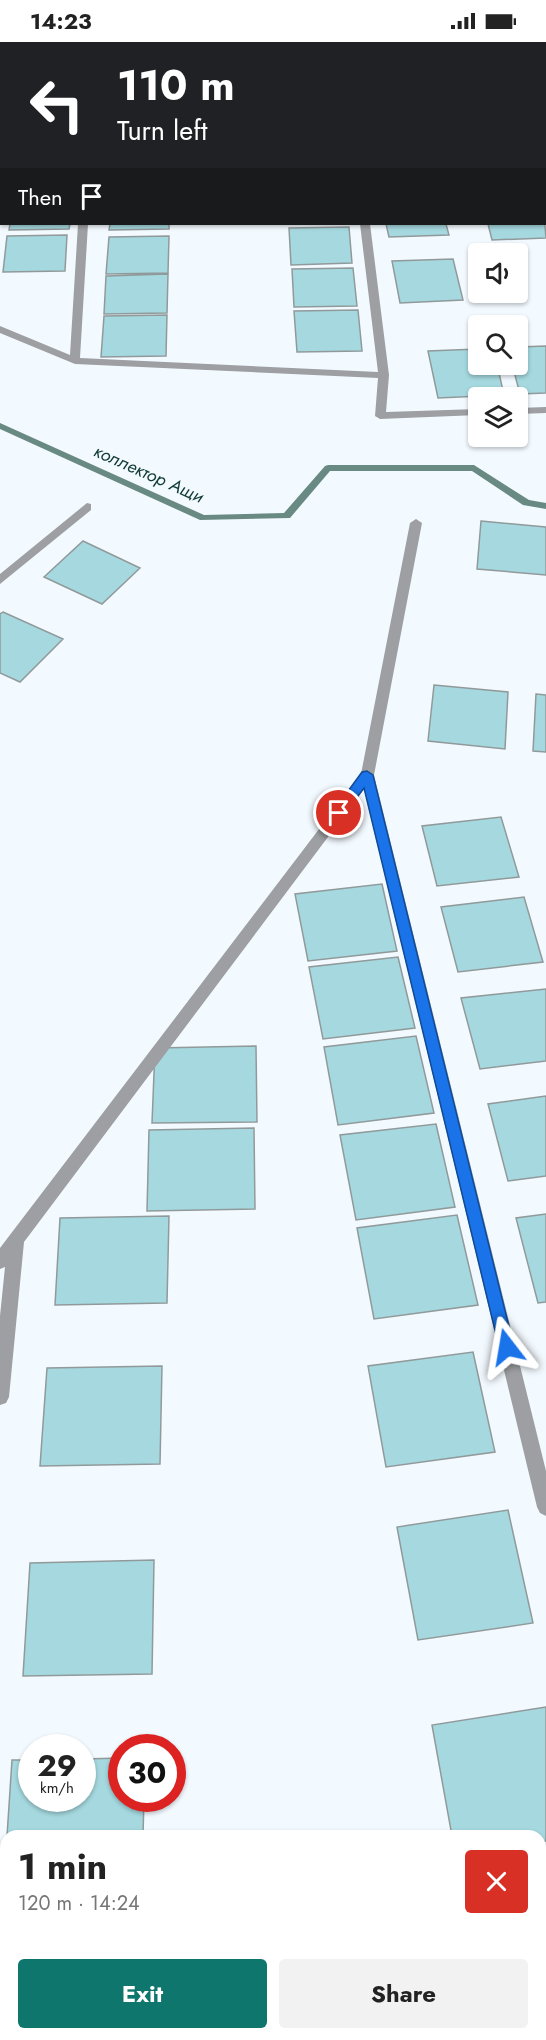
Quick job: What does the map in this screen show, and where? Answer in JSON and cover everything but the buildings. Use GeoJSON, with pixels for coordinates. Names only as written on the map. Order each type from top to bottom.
{"type":"FeatureCollection","features":[{"type":"Feature","properties":{"kind":"street"},"geometry":{"type":"LineString","coordinates":[[75,361],[83,225]]}},
{"type":"Feature","properties":{"kind":"street"},"geometry":{"type":"LineString","coordinates":[[365,225],[384,375],[380,416],[468,412]]}},
{"type":"Feature","properties":{"kind":"street"},"geometry":{"type":"LineString","coordinates":[[0,329],[75,361],[384,375]]}},
{"type":"Feature","properties":{"kind":"street"},"geometry":{"type":"LineString","coordinates":[[528,411],[546,410]]}},
{"type":"Feature","properties":{"kind":"street"},"geometry":{"type":"LineString","coordinates":[[0,580],[87,507]]}},
{"type":"Feature","properties":{"kind":"street"},"geometry":{"type":"LineString","coordinates":[[416,524],[367,775],[546,1508]]}},
{"type":"Feature","properties":{"kind":"street"},"geometry":{"type":"LineString","coordinates":[[0,1261],[367,775]]}},
{"type":"Feature","properties":{"kind":"street"},"geometry":{"type":"LineString","coordinates":[[0,1397],[16,1242]]}},
{"type":"Feature","properties":{"kind":"waterway","name":"коллектор Ащи"},"geometry":{"type":"LineString","coordinates":[[0,426],[203,518],[287,516],[328,468],[474,468],[526,503],[546,506]]}},
{"type":"Feature","properties":{"kind":"route"},"geometry":{"type":"LineString","coordinates":[[339,813],[367,775],[507,1347]]}}]}
